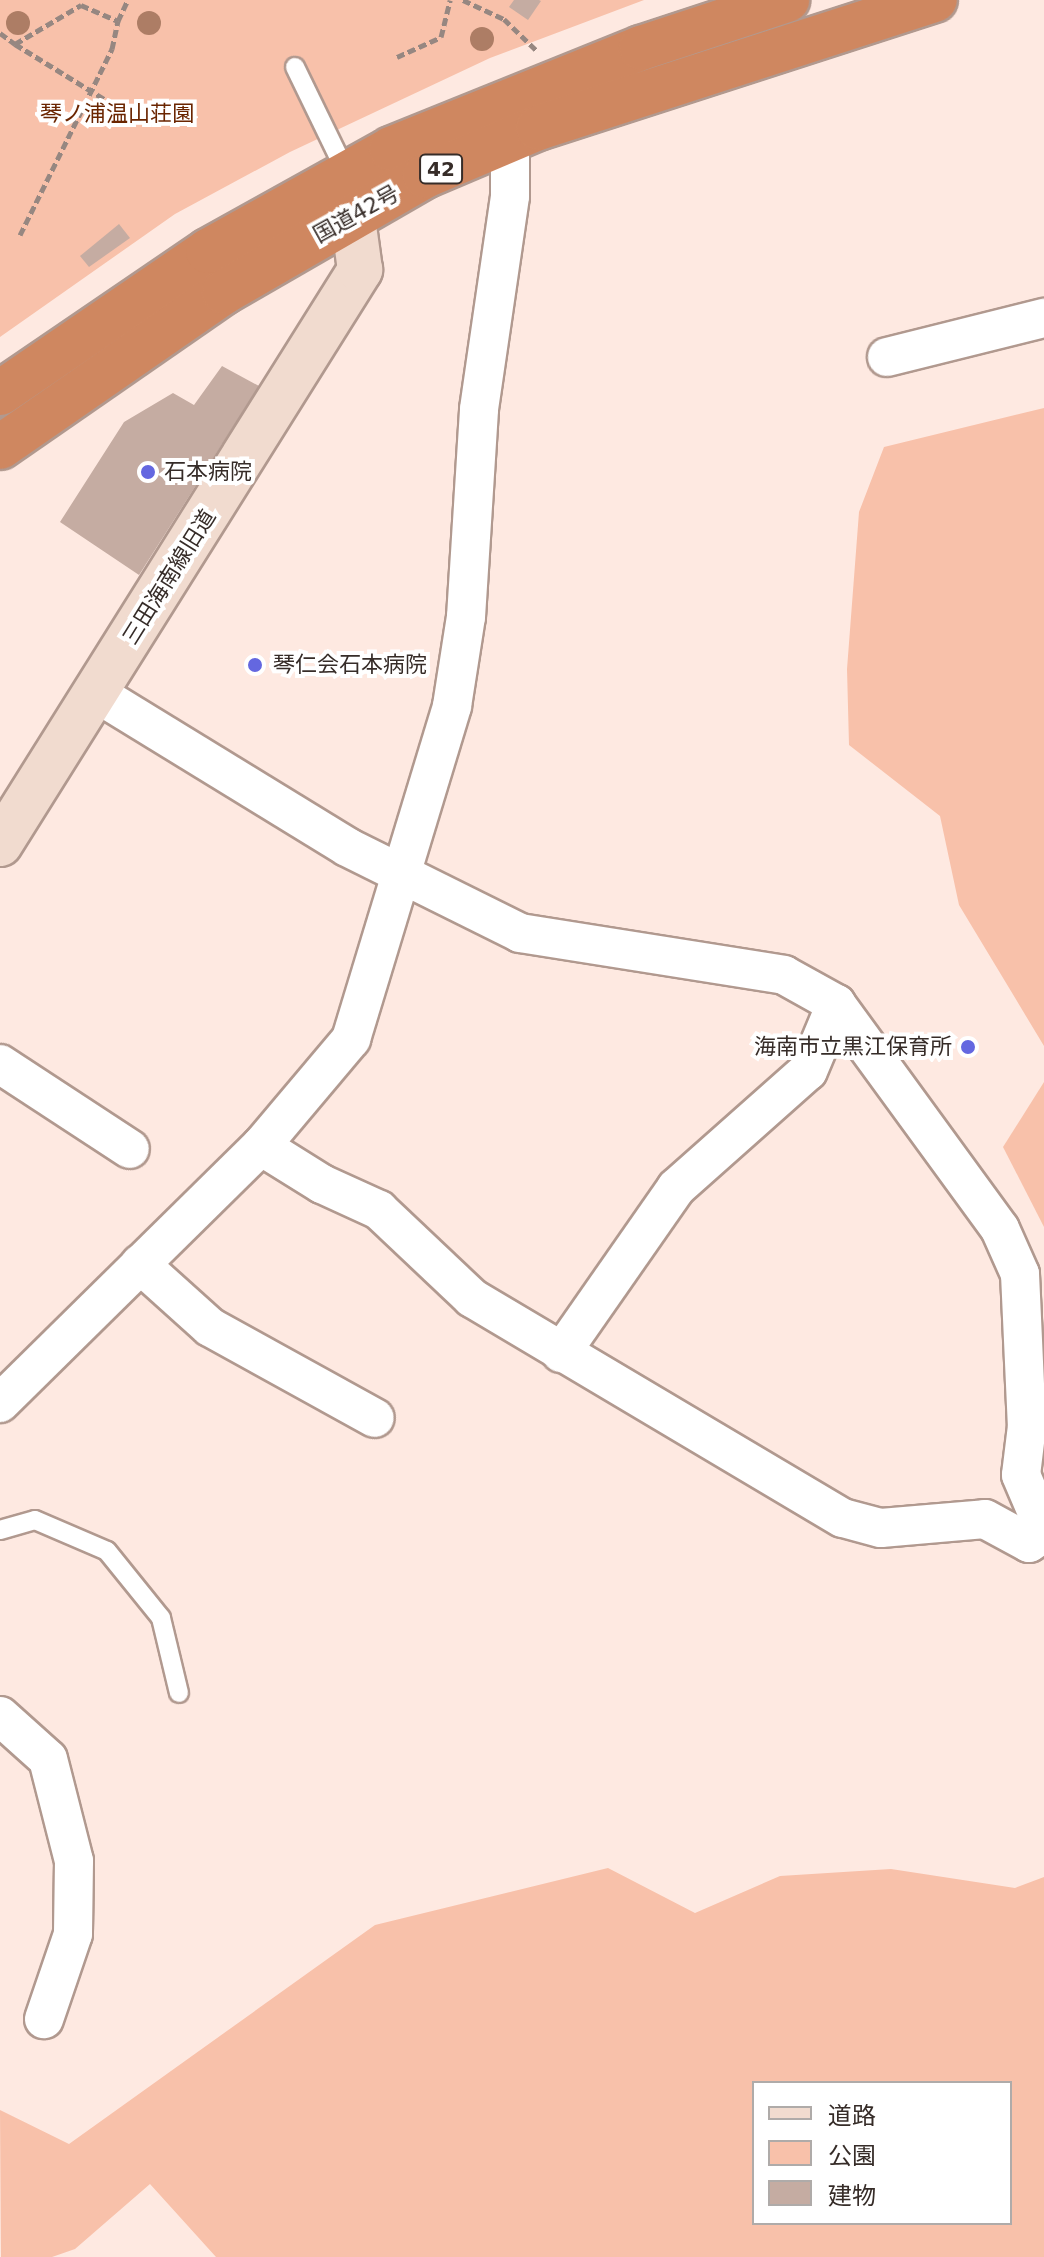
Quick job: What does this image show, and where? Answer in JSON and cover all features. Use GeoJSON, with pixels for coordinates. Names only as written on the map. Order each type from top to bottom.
{"type":"FeatureCollection","features":[{"type":"Feature","properties":{"kind":"highway","name":"国道42号"},"geometry":{"type":"LineString","coordinates":[[0,447],[151,339],[502,122],[787,0]]}},
{"type":"Feature","properties":{"kind":"highway","name":"国道42号"},"geometry":{"type":"LineString","coordinates":[[0,393],[168,275],[346,172],[502,122],[935,0]]}},
{"type":"Feature","properties":{"kind":"street"},"geometry":{"type":"LineString","coordinates":[[0,1403],[261,1146],[351,1039],[452,706],[466,617],[479,409],[510,196],[502,122]]}},
{"type":"Feature","properties":{"kind":"street","name":"三田海南線旧道"},"geometry":{"type":"LineString","coordinates":[[0,844],[360,270],[346,172]]}},
{"type":"Feature","properties":{"kind":"street"},"geometry":{"type":"LineString","coordinates":[[887,357],[1044,318]]}},
{"type":"Feature","properties":{"kind":"street"},"geometry":{"type":"LineString","coordinates":[[96,693],[347,847],[520,933],[784,975],[836,1004],[1000,1229],[1020,1274],[1027,1426],[1021,1475],[1044,1531],[1029,1543],[985,1519],[881,1528],[843,1518],[667,1410],[561,1353],[472,1298],[379,1210],[322,1184],[261,1146]]}},
{"type":"Feature","properties":{"kind":"street"},"geometry":{"type":"LineString","coordinates":[[561,1353],[676,1188],[808,1071],[836,1004]]}},
{"type":"Feature","properties":{"kind":"street"},"geometry":{"type":"LineString","coordinates":[[0,1064],[130,1149]]}},
{"type":"Feature","properties":{"kind":"street"},"geometry":{"type":"LineString","coordinates":[[140,1264],[210,1327],[375,1418]]}},
{"type":"Feature","properties":{"kind":"street"},"geometry":{"type":"LineString","coordinates":[[0,1716],[48,1759],[74,1861],[73,1934],[44,2019]]}},
{"type":"Feature","properties":{"kind":"lane"},"geometry":{"type":"LineString","coordinates":[[295,67],[346,172]]}},
{"type":"Feature","properties":{"kind":"lane"},"geometry":{"type":"LineString","coordinates":[[0,1530],[35,1520],[107,1551],[161,1618],[179,1693]]}},
{"type":"Feature","properties":{"kind":"path"},"geometry":{"type":"LineString","coordinates":[[20,235],[91,94],[128,0]]}},
{"type":"Feature","properties":{"kind":"path"},"geometry":{"type":"LineString","coordinates":[[397,57],[441,37],[450,0]]}},
{"type":"Feature","properties":{"kind":"path"},"geometry":{"type":"LineString","coordinates":[[15,44],[79,2],[118,21]]}},
{"type":"Feature","properties":{"kind":"path"},"geometry":{"type":"LineString","coordinates":[[0,33],[3,39],[122,110]]}},
{"type":"Feature","properties":{"kind":"green space","name":"琴ノ浦温山荘園"},"geometry":{"type":"Polygon","coordinates":[[[0,0],[644,0],[490,58],[290,152],[175,214],[0,337],[0,0]]]}},
{"type":"Feature","properties":{"kind":"green space"},"geometry":{"type":"Polygon","coordinates":[[[1044,408],[1044,1046],[959,905],[940,816],[849,745],[847,669],[859,512],[884,447],[1044,408]]]}},
{"type":"Feature","properties":{"kind":"green space"},"geometry":{"type":"Polygon","coordinates":[[[1044,1082],[1044,1227],[1003,1147],[1044,1082]]]}},
{"type":"Feature","properties":{"kind":"green space"},"geometry":{"type":"Polygon","coordinates":[[[608,1868],[695,1913],[780,1876],[891,1869],[1015,1888],[1044,1877],[1044,2257],[216,2257],[150,2184],[75,2249],[52,2257],[1,2257],[0,2110],[69,2144],[375,1925],[608,1868]]]}},
{"type":"Feature","properties":{"kind":"building"},"geometry":{"type":"Polygon","coordinates":[[[514,0],[541,1],[528,20],[509,7],[514,0]]]}},
{"type":"Feature","properties":{"kind":"building"},"geometry":{"type":"Polygon","coordinates":[[[119,224],[130,238],[89,267],[80,256],[119,224]]]}},
{"type":"Feature","properties":{"kind":"building","name":"石本病院"},"geometry":{"type":"Polygon","coordinates":[[[222,366],[259,386],[139,575],[60,522],[124,422],[173,393],[194,405],[222,366]]]}},
{"type":"Feature","properties":{"kind":"place","name":"石本病院"},"geometry":{"type":"Point","coordinates":[148,472]}},
{"type":"Feature","properties":{"kind":"place","name":"琴仁会石本病院"},"geometry":{"type":"Point","coordinates":[255,665]}},
{"type":"Feature","properties":{"kind":"place","name":"海南市立黒江保育所"},"geometry":{"type":"Point","coordinates":[968,1047]}}]}
